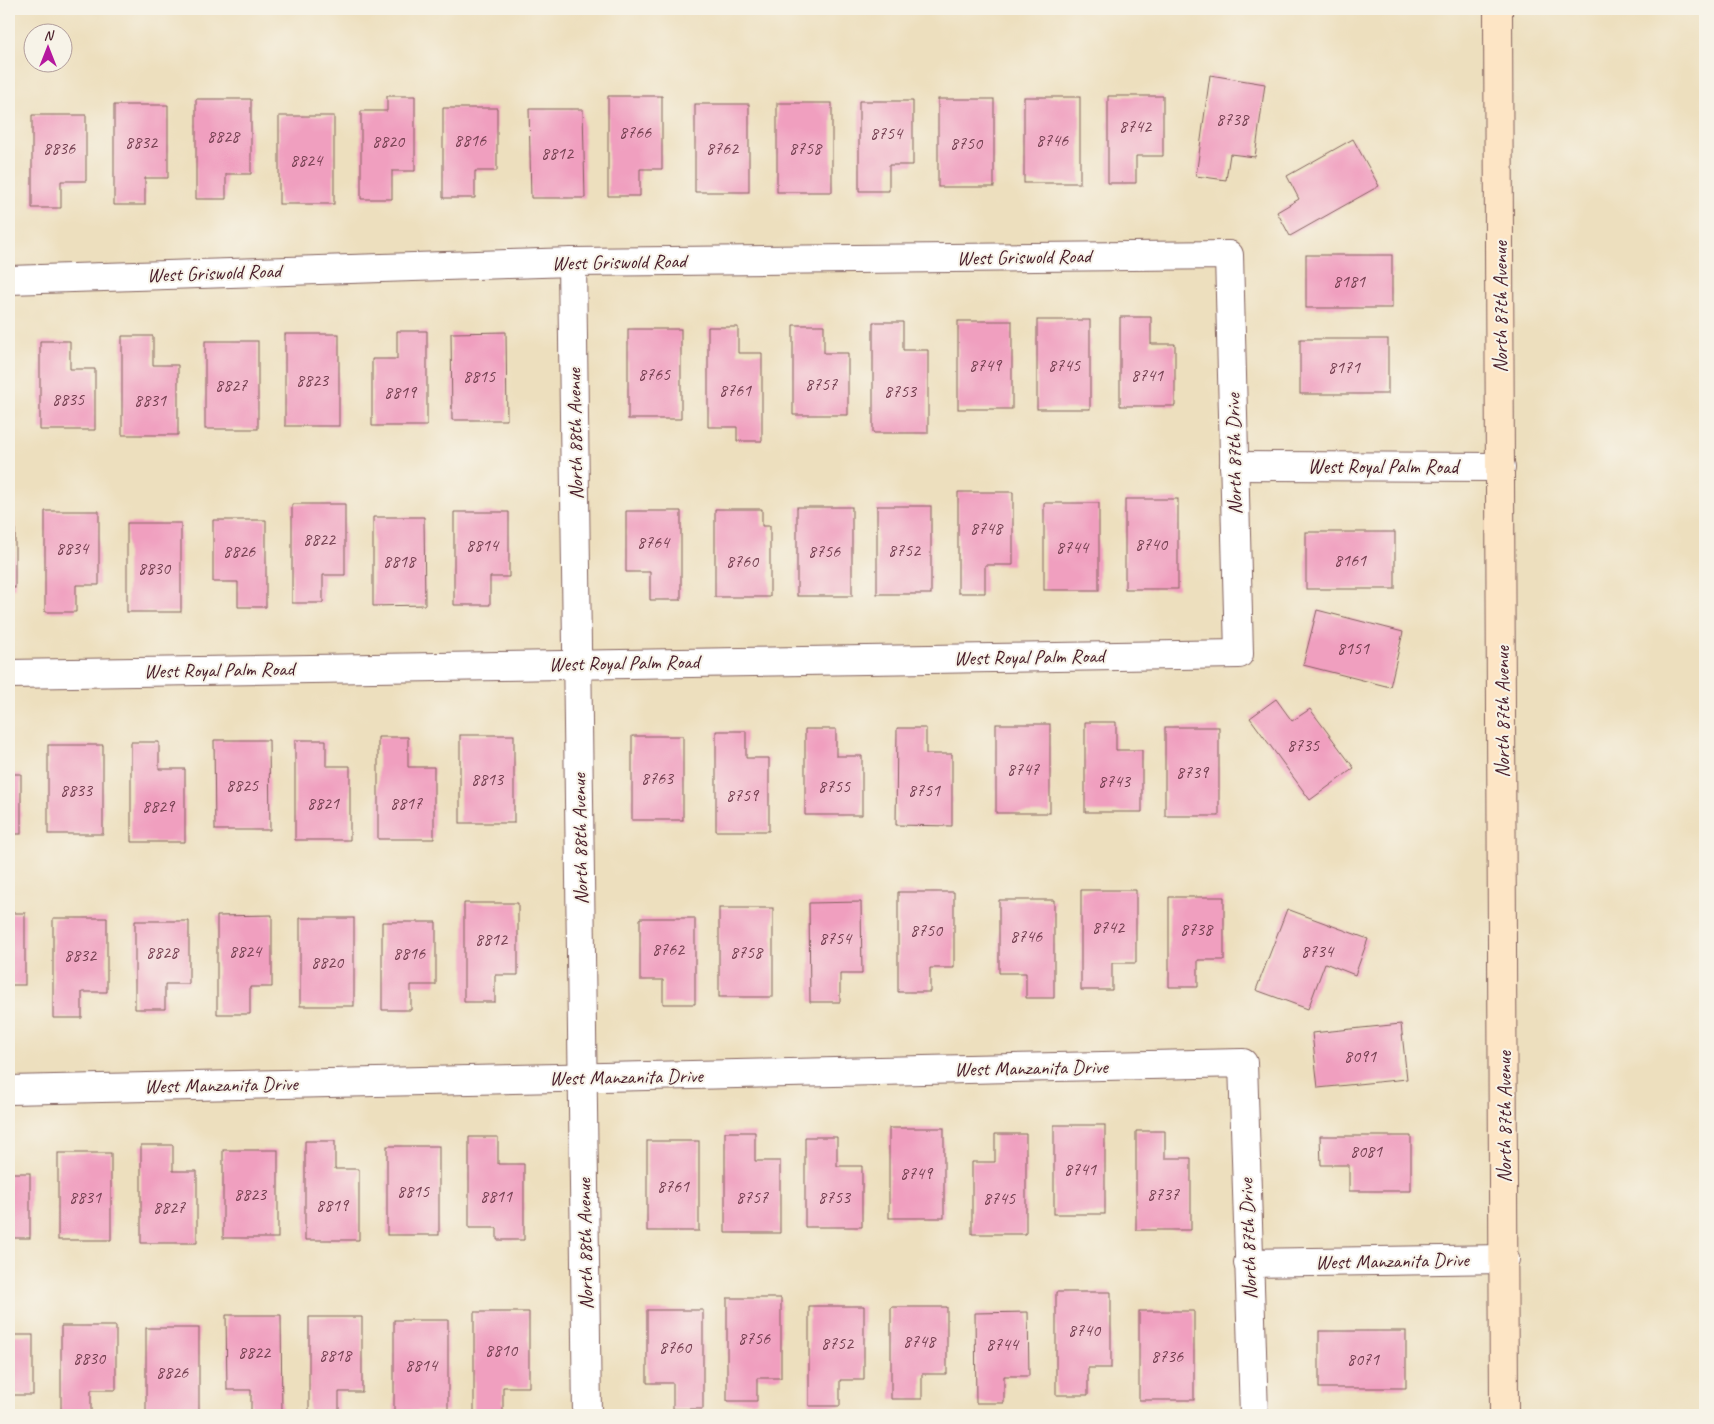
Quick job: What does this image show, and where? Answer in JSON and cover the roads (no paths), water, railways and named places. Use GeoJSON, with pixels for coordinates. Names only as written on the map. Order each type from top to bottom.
{"type":"FeatureCollection","features":[{"type":"Feature","properties":{"kind":"street","name":"North 87th Avenue"},"geometry":{"type":"LineString","coordinates":[[1498,9],[1505,1260],[1504,1415]]}},
{"type":"Feature","properties":{"kind":"street","name":"West Griswold Road"},"geometry":{"type":"LineString","coordinates":[[9,280],[572,262],[1229,255]]}},
{"type":"Feature","properties":{"kind":"street","name":"North 87th Drive"},"geometry":{"type":"LineString","coordinates":[[1229,255],[1239,654]]}},
{"type":"Feature","properties":{"kind":"street","name":"North 88th Avenue"},"geometry":{"type":"LineString","coordinates":[[572,262],[587,1415]]}},
{"type":"Feature","properties":{"kind":"street","name":"West Royal Palm Road"},"geometry":{"type":"LineString","coordinates":[[1234,466],[1501,467]]}},
{"type":"Feature","properties":{"kind":"street","name":"West Royal Palm Road"},"geometry":{"type":"LineString","coordinates":[[9,674],[1239,654]]}},
{"type":"Feature","properties":{"kind":"street","name":"North 87th Drive"},"geometry":{"type":"LineString","coordinates":[[1243,1063],[1254,1415]]}},
{"type":"Feature","properties":{"kind":"street","name":"West Manzanita Drive"},"geometry":{"type":"LineString","coordinates":[[9,1090],[1243,1063]]}},
{"type":"Feature","properties":{"kind":"street","name":"West Manzanita Drive"},"geometry":{"type":"LineString","coordinates":[[1248,1263],[1505,1260]]}}]}
